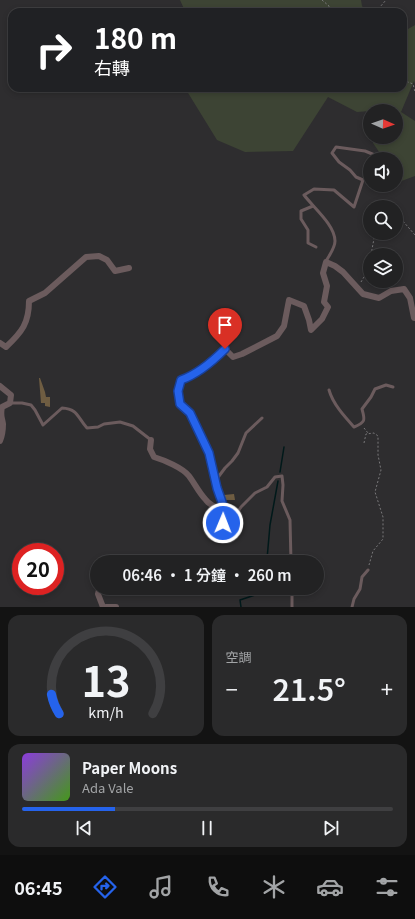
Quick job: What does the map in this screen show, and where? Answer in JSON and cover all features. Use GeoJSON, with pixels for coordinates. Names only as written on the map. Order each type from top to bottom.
{"type":"FeatureCollection","features":[{"type":"Feature","properties":{"kind":"street"},"geometry":{"type":"LineString","coordinates":[[0,344],[6,347],[18,336],[24,326],[29,312],[29,301],[44,293],[86,257],[99,256],[106,260],[115,271],[129,268]]}},
{"type":"Feature","properties":{"kind":"street"},"geometry":{"type":"LineString","coordinates":[[151,440],[150,449],[154,457],[164,460],[189,475],[206,501],[216,508],[223,505],[209,453],[190,413],[180,404],[178,391],[181,380],[188,378],[212,362],[225,349],[233,356],[242,354],[277,336],[284,326],[289,300],[304,306],[311,330],[322,319],[328,307],[324,302],[327,286],[323,273],[326,262],[343,272],[363,294],[379,298],[391,291],[404,289],[410,298],[415,318]]}},
{"type":"Feature","properties":{"kind":"street"},"geometry":{"type":"LineString","coordinates":[[0,386],[10,395],[10,402],[2,408],[1,414],[3,432],[0,441]]}},
{"type":"Feature","properties":{"kind":"street"},"geometry":{"type":"LineString","coordinates":[[98,595],[99,599],[105,607],[116,607]]}},
{"type":"Feature","properties":{"kind":"lane"},"geometry":{"type":"LineString","coordinates":[[326,262],[335,242],[334,232],[304,195],[314,189],[334,190],[354,207],[363,180],[356,178],[332,152],[336,148],[367,152]]}},
{"type":"Feature","properties":{"kind":"lane"},"geometry":{"type":"LineString","coordinates":[[313,206],[301,211],[301,219],[308,230],[308,243],[316,247]]}},
{"type":"Feature","properties":{"kind":"lane"},"geometry":{"type":"LineString","coordinates":[[329,390],[331,396],[354,427],[363,422],[365,417],[362,409],[375,389],[386,385],[393,387]]}},
{"type":"Feature","properties":{"kind":"lane"},"geometry":{"type":"LineString","coordinates":[[10,402],[31,405],[43,425],[62,408],[70,409],[76,413],[81,422],[87,428],[98,428],[104,424],[120,422],[132,426],[151,440]]}},
{"type":"Feature","properties":{"kind":"lane"},"geometry":{"type":"LineString","coordinates":[[216,481],[238,452],[246,434],[262,418]]}},
{"type":"Feature","properties":{"kind":"lane"},"geometry":{"type":"LineString","coordinates":[[223,505],[219,517],[223,523],[232,522],[241,507],[255,493],[267,487],[275,477],[282,476],[284,484],[282,501],[290,520],[291,555]]}},
{"type":"Feature","properties":{"kind":"lane"},"geometry":{"type":"LineString","coordinates":[[352,607],[354,599],[360,589],[362,577],[368,570]]}},
{"type":"Feature","properties":{"kind":"lane"},"geometry":{"type":"LineString","coordinates":[[292,595],[292,607]]}},
{"type":"Feature","properties":{"kind":"path"},"geometry":{"type":"LineString","coordinates":[[322,0],[329,6],[329,8]]}},
{"type":"Feature","properties":{"kind":"path"},"geometry":{"type":"LineString","coordinates":[[381,8],[380,7],[386,0]]}},
{"type":"Feature","properties":{"kind":"path"},"geometry":{"type":"LineString","coordinates":[[407,82],[413,84],[415,92]]}},
{"type":"Feature","properties":{"kind":"path"},"geometry":{"type":"LineString","coordinates":[[403,221],[415,235]]}},
{"type":"Feature","properties":{"kind":"path"},"geometry":{"type":"LineString","coordinates":[[357,288],[363,278]]}},
{"type":"Feature","properties":{"kind":"path"},"geometry":{"type":"LineString","coordinates":[[360,424],[368,434]]}},
{"type":"Feature","properties":{"kind":"path"},"geometry":{"type":"LineString","coordinates":[[364,443],[366,434],[374,433],[378,436],[378,456],[381,470],[375,492],[383,516],[383,539],[373,551],[368,570]]}},
{"type":"Feature","properties":{"kind":"green space"},"geometry":{"type":"Polygon","coordinates":[[[180,0],[361,0],[363,8],[184,8],[180,0]]]}},
{"type":"Feature","properties":{"kind":"green space"},"geometry":{"type":"Polygon","coordinates":[[[415,25],[415,84],[414,81],[403,107],[403,104],[363,104],[363,112],[357,112],[328,97],[293,151],[245,152],[217,140],[187,92],[407,92],[407,30],[415,25]]]}},
{"type":"Feature","properties":{"kind":"green space"},"geometry":{"type":"Polygon","coordinates":[[[403,113],[415,121],[415,176],[403,180],[403,152],[379,152],[374,144],[403,144],[403,113]]]}},
{"type":"Feature","properties":{"kind":"building"},"geometry":{"type":"Polygon","coordinates":[[[39,378],[46,397],[50,397],[50,407],[45,406],[45,403],[41,403],[39,378]]]}},
{"type":"Feature","properties":{"kind":"building"},"geometry":{"type":"Polygon","coordinates":[[[234,494],[235,500],[226,500],[224,495],[234,494]]]}},
{"type":"Feature","properties":{"kind":"waterway"},"geometry":{"type":"LineString","coordinates":[[280,472],[284,447]]}},
{"type":"Feature","properties":{"kind":"waterway"},"geometry":{"type":"LineString","coordinates":[[267,555],[270,525],[278,481]]}},
{"type":"Feature","properties":{"kind":"waterway"},"geometry":{"type":"LineString","coordinates":[[241,607],[240,600],[255,595]]}},
{"type":"Feature","properties":{"kind":"route"},"geometry":{"type":"LineString","coordinates":[[223,523],[219,517],[223,505],[217,488],[209,453],[190,413],[180,404],[178,391],[181,380],[188,378],[212,362],[225,349]]}}]}
